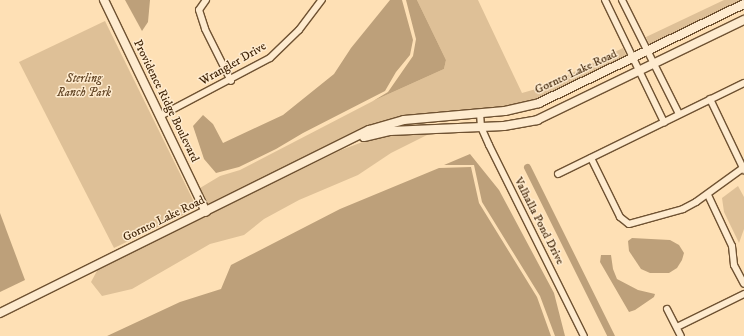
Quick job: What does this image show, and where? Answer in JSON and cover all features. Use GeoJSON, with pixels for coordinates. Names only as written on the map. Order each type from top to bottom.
{"type":"FeatureCollection","features":[{"type":"Feature","properties":{"kind":"street","name":"Providence Ridge Boulevard"},"geometry":{"type":"LineString","coordinates":[[104,0],[206,212]]}},
{"type":"Feature","properties":{"kind":"street"},"geometry":{"type":"LineString","coordinates":[[206,0],[199,10],[205,29],[231,80]]}},
{"type":"Feature","properties":{"kind":"street","name":"Wrangler Drive"},"geometry":{"type":"LineString","coordinates":[[160,116],[231,80],[270,58],[299,30],[322,0]]}},
{"type":"Feature","properties":{"kind":"street"},"geometry":{"type":"LineString","coordinates":[[605,0],[664,122]]}},
{"type":"Feature","properties":{"kind":"street"},"geometry":{"type":"LineString","coordinates":[[622,0],[679,114]]}},
{"type":"Feature","properties":{"kind":"street","name":"Gornto Lake Road"},"geometry":{"type":"LineString","coordinates":[[0,313],[339,146],[359,134],[391,123],[515,109],[546,100],[744,4]]}},
{"type":"Feature","properties":{"kind":"street","name":"Gornto Lake Road"},"geometry":{"type":"LineString","coordinates":[[339,146],[390,131],[517,124],[546,117],[744,20]]}},
{"type":"Feature","properties":{"kind":"street"},"geometry":{"type":"LineString","coordinates":[[558,174],[744,82]]}},
{"type":"Feature","properties":{"kind":"street"},"geometry":{"type":"LineString","coordinates":[[591,158],[620,217],[629,224],[683,209],[708,195],[744,169],[710,100]]}},
{"type":"Feature","properties":{"kind":"street","name":"Valhalla Pond Drive"},"geometry":{"type":"LineString","coordinates":[[480,113],[481,127],[584,336]]}},
{"type":"Feature","properties":{"kind":"street"},"geometry":{"type":"LineString","coordinates":[[708,195],[732,246],[734,265],[744,284]]}},
{"type":"Feature","properties":{"kind":"street"},"geometry":{"type":"LineString","coordinates":[[676,328],[744,294]]}},
{"type":"Feature","properties":{"kind":"street"},"geometry":{"type":"LineString","coordinates":[[667,309],[681,336]]}},
{"type":"Feature","properties":{"kind":"green space"},"geometry":{"type":"Polygon","coordinates":[[[417,0],[478,0],[522,93],[543,87],[623,48],[627,57],[538,100],[505,107],[414,115],[377,123],[209,207],[200,188],[220,176],[240,170],[373,101],[444,69],[446,60],[417,0]]]}},
{"type":"Feature","properties":{"kind":"green space"},"geometry":{"type":"Polygon","coordinates":[[[724,0],[743,0],[650,46],[646,37],[724,0]]]}},
{"type":"Feature","properties":{"kind":"green space","name":"Sterling Ranch Park"},"geometry":{"type":"Polygon","coordinates":[[[105,21],[194,202],[185,214],[114,248],[19,62],[105,21]]]}},
{"type":"Feature","properties":{"kind":"green space"},"geometry":{"type":"Polygon","coordinates":[[[397,134],[429,134],[391,153],[358,175],[299,200],[264,219],[244,235],[210,244],[132,289],[102,296],[91,282],[98,269],[341,150],[368,140],[397,134]]]}},
{"type":"Feature","properties":{"kind":"green space"},"geometry":{"type":"Polygon","coordinates":[[[738,186],[744,197],[744,229],[739,243],[724,212],[722,198],[738,186]]]}},
{"type":"Feature","properties":{"kind":"shaded area"},"geometry":{"type":"Polygon","coordinates":[[[125,0],[150,0],[148,22],[142,31],[125,0]]]}},
{"type":"Feature","properties":{"kind":"shaded area"},"geometry":{"type":"Polygon","coordinates":[[[390,0],[402,0],[413,40],[410,55],[396,72],[385,91],[239,167],[216,173],[204,159],[193,126],[203,115],[213,124],[223,143],[283,115],[334,74],[351,48],[390,0]]]}},
{"type":"Feature","properties":{"kind":"shaded area"},"geometry":{"type":"Polygon","coordinates":[[[406,0],[417,0],[446,60],[444,69],[373,101],[388,92],[413,56],[416,39],[406,0]]]}},
{"type":"Feature","properties":{"kind":"shaded area"},"geometry":{"type":"Polygon","coordinates":[[[470,154],[499,190],[554,293],[565,336],[555,336],[540,296],[482,202],[474,165],[444,165],[470,154]]]}},
{"type":"Feature","properties":{"kind":"shaded area"},"geometry":{"type":"Polygon","coordinates":[[[471,167],[479,203],[537,297],[551,336],[107,336],[180,302],[221,289],[231,265],[340,209],[439,168],[471,167]]]}},
{"type":"Feature","properties":{"kind":"shaded area"},"geometry":{"type":"Polygon","coordinates":[[[0,213],[25,280],[0,292],[0,213]]]}},
{"type":"Feature","properties":{"kind":"shaded area"},"geometry":{"type":"Polygon","coordinates":[[[632,238],[670,240],[679,245],[684,253],[682,260],[677,268],[669,273],[650,273],[641,269],[629,251],[628,241],[632,238]]]}},
{"type":"Feature","properties":{"kind":"shaded area"},"geometry":{"type":"Polygon","coordinates":[[[601,255],[611,255],[613,269],[617,279],[638,290],[655,294],[654,297],[635,310],[629,312],[600,262],[601,255]]]}},
{"type":"Feature","properties":{"kind":"waterway"},"geometry":{"type":"LineString","coordinates":[[527,167],[611,336]]}}]}
